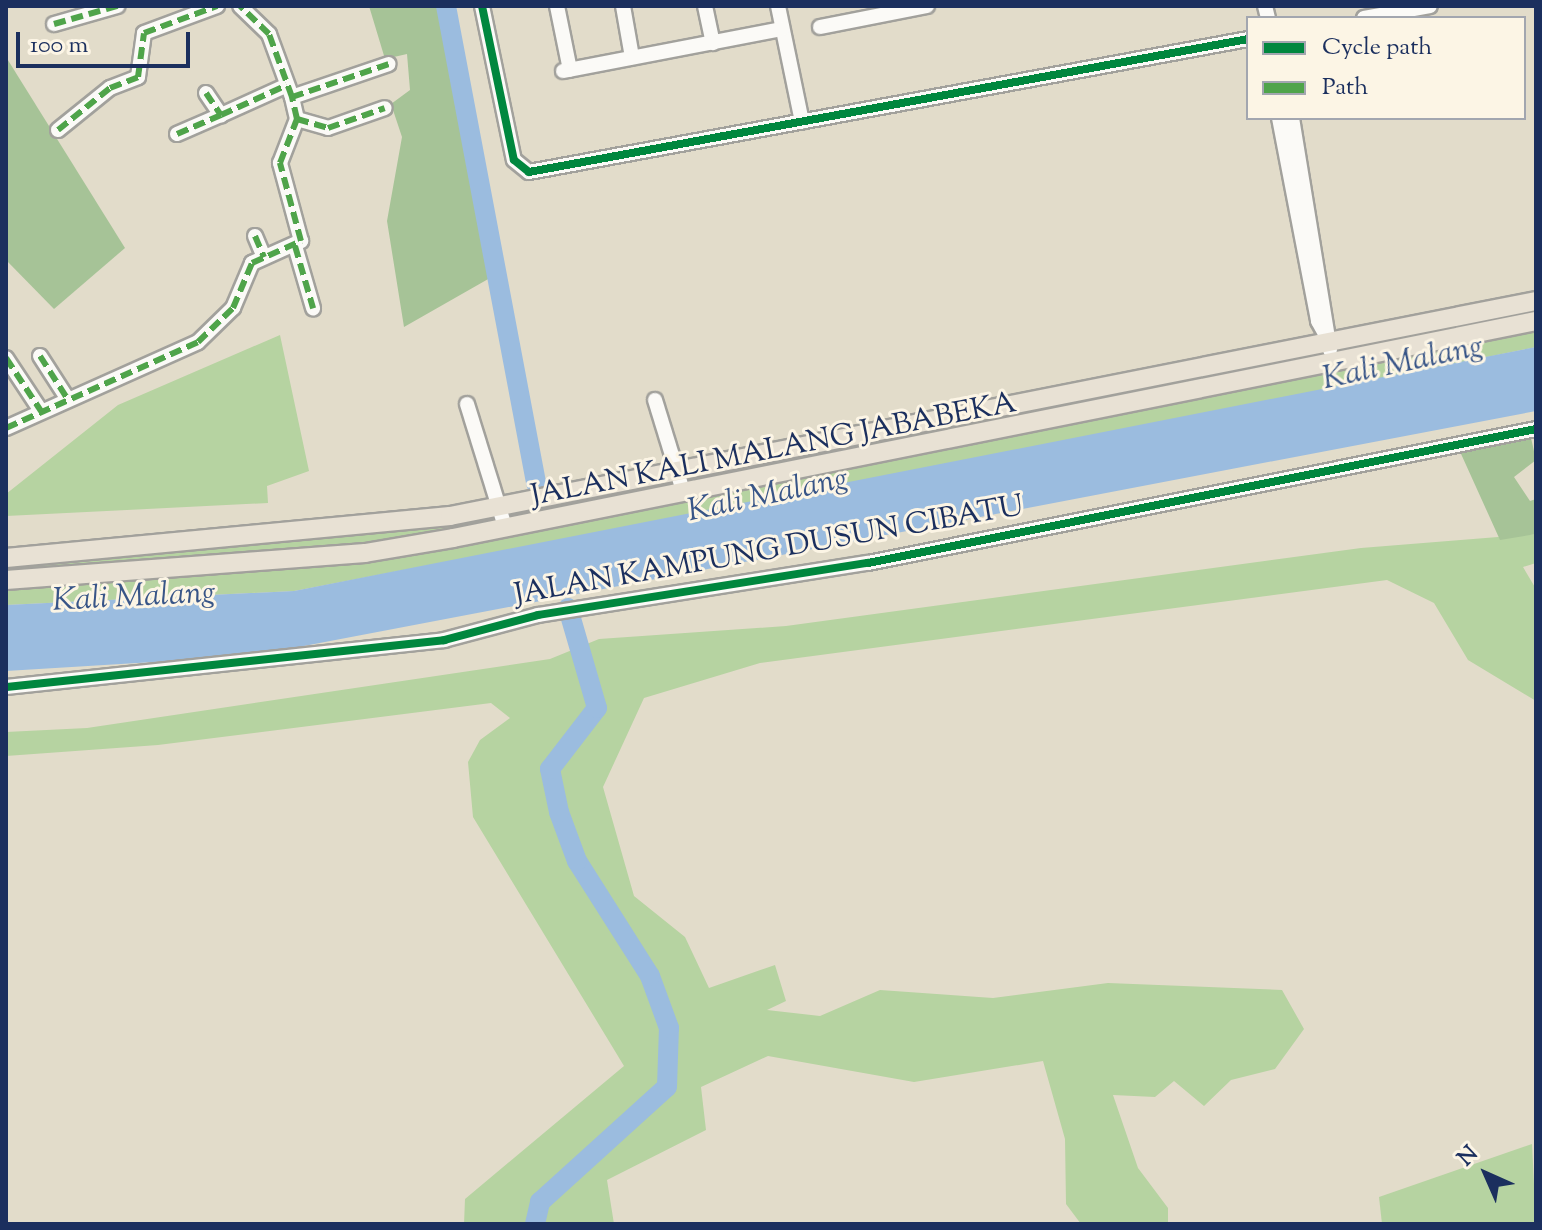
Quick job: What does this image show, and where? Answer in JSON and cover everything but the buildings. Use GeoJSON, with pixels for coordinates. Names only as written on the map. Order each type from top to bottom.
{"type":"FeatureCollection","features":[{"type":"Feature","properties":{"kind":"main road","name":"JALAN KALI MALANG JABABEKA"},"geometry":{"type":"LineString","coordinates":[[6,558],[362,529],[505,505],[1536,301]]}},
{"type":"Feature","properties":{"kind":"main road","name":"JALAN KALI MALANG JABABEKA"},"geometry":{"type":"LineString","coordinates":[[6,580],[365,553],[1536,321]]}},
{"type":"Feature","properties":{"kind":"main road"},"geometry":{"type":"LineString","coordinates":[[86,553],[89,574]]}},
{"type":"Feature","properties":{"kind":"street"},"geometry":{"type":"LineString","coordinates":[[54,24],[117,6]]}},
{"type":"Feature","properties":{"kind":"street"},"geometry":{"type":"LineString","coordinates":[[58,130],[110,88],[138,77],[144,33],[217,6]]}},
{"type":"Feature","properties":{"kind":"street"},"geometry":{"type":"LineString","coordinates":[[240,6],[269,34],[297,119],[280,163],[302,229],[295,246],[313,308]]}},
{"type":"Feature","properties":{"kind":"street"},"geometry":{"type":"LineString","coordinates":[[482,6],[514,160],[523,170],[1246,39]]}},
{"type":"Feature","properties":{"kind":"street"},"geometry":{"type":"LineString","coordinates":[[557,6],[566,71],[782,29]]}},
{"type":"Feature","properties":{"kind":"street"},"geometry":{"type":"LineString","coordinates":[[623,6],[632,57]]}},
{"type":"Feature","properties":{"kind":"street"},"geometry":{"type":"LineString","coordinates":[[705,6],[713,43]]}},
{"type":"Feature","properties":{"kind":"street"},"geometry":{"type":"LineString","coordinates":[[778,6],[802,122]]}},
{"type":"Feature","properties":{"kind":"street"},"geometry":{"type":"LineString","coordinates":[[1375,16],[1430,6]]}},
{"type":"Feature","properties":{"kind":"street"},"geometry":{"type":"LineString","coordinates":[[820,27],[849,14],[917,7]]}},
{"type":"Feature","properties":{"kind":"street"},"geometry":{"type":"LineString","coordinates":[[177,134],[289,91],[389,64]]}},
{"type":"Feature","properties":{"kind":"street"},"geometry":{"type":"LineString","coordinates":[[206,93],[221,115]]}},
{"type":"Feature","properties":{"kind":"street"},"geometry":{"type":"LineString","coordinates":[[297,119],[328,128],[385,108]]}},
{"type":"Feature","properties":{"kind":"street"},"geometry":{"type":"LineString","coordinates":[[1279,120],[1318,321],[1329,341]]}},
{"type":"Feature","properties":{"kind":"street"},"geometry":{"type":"LineString","coordinates":[[1292,120],[1333,361]]}},
{"type":"Feature","properties":{"kind":"street"},"geometry":{"type":"LineString","coordinates":[[255,236],[264,257]]}},
{"type":"Feature","properties":{"kind":"street"},"geometry":{"type":"LineString","coordinates":[[6,428],[67,398],[198,342],[233,308],[247,269],[264,257],[295,246]]}},
{"type":"Feature","properties":{"kind":"street"},"geometry":{"type":"LineString","coordinates":[[40,356],[67,398]]}},
{"type":"Feature","properties":{"kind":"street"},"geometry":{"type":"LineString","coordinates":[[6,358],[41,411]]}},
{"type":"Feature","properties":{"kind":"street"},"geometry":{"type":"LineString","coordinates":[[655,400],[683,491]]}},
{"type":"Feature","properties":{"kind":"street"},"geometry":{"type":"LineString","coordinates":[[467,404],[512,526]]}},
{"type":"Feature","properties":{"kind":"street","name":"JALAN KAMPUNG DUSUN CIBATU"},"geometry":{"type":"LineString","coordinates":[[6,687],[345,655],[588,606],[868,563],[1536,429]]}},
{"type":"Feature","properties":{"kind":"green space"},"geometry":{"type":"Polygon","coordinates":[[[369,6],[446,6],[497,274],[404,327],[387,221],[402,137],[391,104],[410,90],[407,54],[385,59],[369,6]]]}},
{"type":"Feature","properties":{"kind":"green space"},"geometry":{"type":"Polygon","coordinates":[[[6,57],[125,248],[54,309],[6,260],[6,57]]]}},
{"type":"Feature","properties":{"kind":"green space"},"geometry":{"type":"Polygon","coordinates":[[[1536,301],[1536,347],[1034,450],[294,591],[6,605],[6,558],[362,529],[1536,301]]]}},
{"type":"Feature","properties":{"kind":"green space"},"geometry":{"type":"Polygon","coordinates":[[[280,335],[309,471],[267,486],[268,503],[6,516],[6,494],[118,405],[280,335]]]}},
{"type":"Feature","properties":{"kind":"green space"},"geometry":{"type":"Polygon","coordinates":[[[1529,429],[1536,460],[1514,477],[1530,501],[1536,499],[1536,534],[1500,540],[1457,445],[1529,429]]]}},
{"type":"Feature","properties":{"kind":"green space"},"geometry":{"type":"Polygon","coordinates":[[[1536,534],[1536,563],[1523,567],[1536,589],[1536,701],[1468,660],[1434,603],[1387,580],[760,663],[644,698],[603,787],[634,896],[685,937],[709,988],[775,965],[786,1001],[767,1010],[820,1016],[880,990],[993,998],[1108,983],[1282,990],[1304,1029],[1275,1069],[1231,1080],[1204,1106],[1174,1081],[1155,1097],[1113,1095],[1138,1168],[1168,1208],[1168,1224],[1081,1224],[1066,1204],[1065,1139],[1043,1061],[914,1082],[768,1056],[701,1087],[706,1130],[607,1180],[614,1224],[464,1224],[465,1199],[624,1066],[473,817],[468,762],[480,740],[510,718],[491,703],[158,745],[6,756],[6,732],[87,728],[550,659],[599,639],[786,626],[1361,548],[1536,534]]]}},
{"type":"Feature","properties":{"kind":"green space"},"geometry":{"type":"Polygon","coordinates":[[[1532,1144],[1536,1224],[1382,1224],[1379,1197],[1532,1144]]]}},
{"type":"Feature","properties":{"kind":"water"},"geometry":{"type":"Polygon","coordinates":[[[1536,347],[1536,411],[252,656],[6,671],[6,605],[294,591],[1536,347]]]}},
{"type":"Feature","properties":{"kind":"waterway"},"geometry":{"type":"LineString","coordinates":[[446,6],[536,484]]}},
{"type":"Feature","properties":{"kind":"waterway"},"geometry":{"type":"LineString","coordinates":[[535,1224],[540,1202],[667,1087],[669,1028],[650,976],[577,861],[559,812],[550,769],[597,708],[568,608]]}},
{"type":"Feature","properties":{"kind":"marked path"},"geometry":{"type":"LineString","coordinates":[[54,24],[117,6]]}},
{"type":"Feature","properties":{"kind":"marked path"},"geometry":{"type":"LineString","coordinates":[[58,130],[110,88],[138,77],[144,33],[217,6]]}},
{"type":"Feature","properties":{"kind":"marked path"},"geometry":{"type":"LineString","coordinates":[[6,428],[198,342],[233,308],[252,263],[301,241],[280,163],[297,119],[292,97],[269,34],[240,6]]}},
{"type":"Feature","properties":{"kind":"marked path"},"geometry":{"type":"LineString","coordinates":[[292,97],[389,64]]}},
{"type":"Feature","properties":{"kind":"marked path"},"geometry":{"type":"LineString","coordinates":[[206,93],[221,115],[287,85]]}},
{"type":"Feature","properties":{"kind":"marked path"},"geometry":{"type":"LineString","coordinates":[[297,119],[328,128],[385,108]]}},
{"type":"Feature","properties":{"kind":"marked path"},"geometry":{"type":"LineString","coordinates":[[177,134],[221,115]]}},
{"type":"Feature","properties":{"kind":"marked path"},"geometry":{"type":"LineString","coordinates":[[255,236],[264,257]]}},
{"type":"Feature","properties":{"kind":"marked path"},"geometry":{"type":"LineString","coordinates":[[295,246],[313,308]]}},
{"type":"Feature","properties":{"kind":"marked path"},"geometry":{"type":"LineString","coordinates":[[40,356],[67,398]]}},
{"type":"Feature","properties":{"kind":"marked path"},"geometry":{"type":"LineString","coordinates":[[6,358],[41,411]]}},
{"type":"Feature","properties":{"kind":"cycle path"},"geometry":{"type":"LineString","coordinates":[[482,6],[514,160],[529,172],[1246,39]]}},
{"type":"Feature","properties":{"kind":"cycle path"},"geometry":{"type":"LineString","coordinates":[[6,687],[444,640],[538,615],[868,563],[1536,429]]}},
{"type":"Feature","properties":{"kind":"water label","name":"Kali Malang"},"geometry":{"type":"Point","coordinates":[1403,364]}},
{"type":"Feature","properties":{"kind":"water label","name":"Kali Malang"},"geometry":{"type":"Point","coordinates":[768,496]}},
{"type":"Feature","properties":{"kind":"water label","name":"Kali Malang"},"geometry":{"type":"Point","coordinates":[134,598]}}]}
